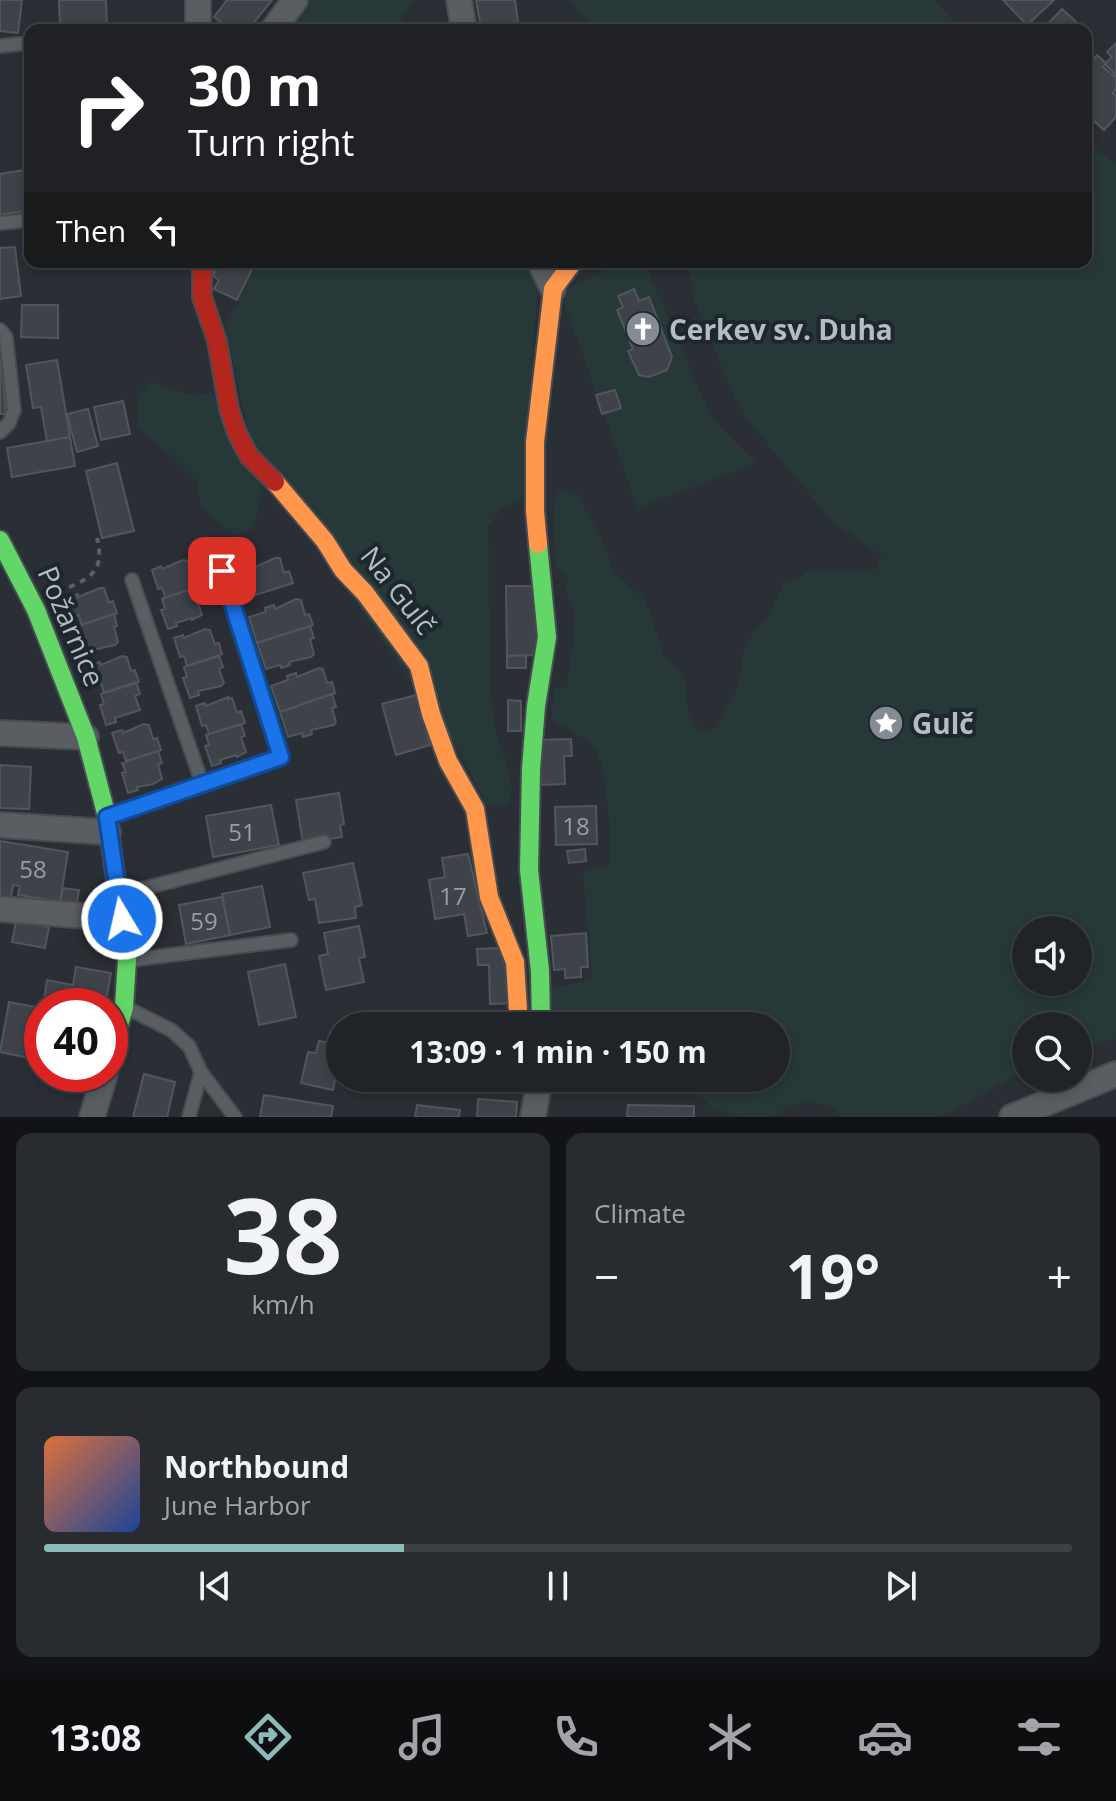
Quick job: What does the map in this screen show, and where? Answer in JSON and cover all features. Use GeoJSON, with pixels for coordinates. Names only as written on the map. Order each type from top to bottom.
{"type":"FeatureCollection","features":[{"type":"Feature","properties":{"kind":"street"},"geometry":{"type":"LineString","coordinates":[[197,24],[198,0]]}},
{"type":"Feature","properties":{"kind":"street"},"geometry":{"type":"LineString","coordinates":[[277,24],[295,0]]}},
{"type":"Feature","properties":{"kind":"street"},"geometry":{"type":"LineString","coordinates":[[459,0],[463,24]]}},
{"type":"Feature","properties":{"kind":"street","name":"Na Gulč"},"geometry":{"type":"LineString","coordinates":[[204,268],[202,297],[217,341],[229,409],[249,456],[325,541],[343,570],[365,593],[419,666],[431,714],[448,761],[475,809],[489,897],[515,962],[518,1012]]}},
{"type":"Feature","properties":{"kind":"street"},"geometry":{"type":"LineString","coordinates":[[543,268],[553,289]]}},
{"type":"Feature","properties":{"kind":"street"},"geometry":{"type":"LineString","coordinates":[[541,1012],[540,971],[529,870],[531,769],[536,706],[547,637],[535,511],[535,442],[553,289],[569,268]]}},
{"type":"Feature","properties":{"kind":"street","name":"Požarnice"},"geometry":{"type":"LineString","coordinates":[[0,540],[33,604],[86,737],[108,824],[127,960],[125,988]]}},
{"type":"Feature","properties":{"kind":"street"},"geometry":{"type":"LineString","coordinates":[[0,733],[86,737]]}},
{"type":"Feature","properties":{"kind":"street"},"geometry":{"type":"LineString","coordinates":[[0,825],[108,824]]}},
{"type":"Feature","properties":{"kind":"street"},"geometry":{"type":"LineString","coordinates":[[0,909],[122,919]]}},
{"type":"Feature","properties":{"kind":"street"},"geometry":{"type":"LineString","coordinates":[[1015,1116],[1116,1074]]}},
{"type":"Feature","properties":{"kind":"street"},"geometry":{"type":"LineString","coordinates":[[92,1117],[100,1092]]}},
{"type":"Feature","properties":{"kind":"street"},"geometry":{"type":"LineString","coordinates":[[527,1092],[534,1116]]}},
{"type":"Feature","properties":{"kind":"street"},"geometry":{"type":"LineString","coordinates":[[534,1116],[538,1092]]}},
{"type":"Feature","properties":{"kind":"lane"},"geometry":{"type":"LineString","coordinates":[[0,46],[24,44]]}},
{"type":"Feature","properties":{"kind":"lane"},"geometry":{"type":"LineString","coordinates":[[0,223],[24,221]]}},
{"type":"Feature","properties":{"kind":"lane"},"geometry":{"type":"LineString","coordinates":[[0,330],[6,337],[14,410],[9,423],[0,432]]}},
{"type":"Feature","properties":{"kind":"lane"},"geometry":{"type":"LineString","coordinates":[[108,824],[202,783],[281,757],[222,571]]}},
{"type":"Feature","properties":{"kind":"lane"},"geometry":{"type":"LineString","coordinates":[[132,580],[202,783]]}},
{"type":"Feature","properties":{"kind":"lane"},"geometry":{"type":"LineString","coordinates":[[119,895],[324,842]]}},
{"type":"Feature","properties":{"kind":"lane"},"geometry":{"type":"LineString","coordinates":[[127,960],[291,940]]}},
{"type":"Feature","properties":{"kind":"lane"},"geometry":{"type":"LineString","coordinates":[[128,1009],[171,1030],[189,1046],[201,1072],[235,1117]]}},
{"type":"Feature","properties":{"kind":"lane"},"geometry":{"type":"LineString","coordinates":[[189,1117],[201,1072]]}},
{"type":"Feature","properties":{"kind":"path"},"geometry":{"type":"LineString","coordinates":[[33,604],[92,576],[99,566],[97,538]]}},
{"type":"Feature","properties":{"kind":"shaded area"},"geometry":{"type":"Polygon","coordinates":[[[304,0],[414,0],[401,24],[286,24],[304,0]]]}},
{"type":"Feature","properties":{"kind":"shaded area"},"geometry":{"type":"Polygon","coordinates":[[[569,0],[934,0],[956,24],[591,24],[569,0]]]}},
{"type":"Feature","properties":{"kind":"shaded area"},"geometry":{"type":"Polygon","coordinates":[[[1092,147],[1116,164],[1116,1039],[1092,1045],[1092,1012],[1012,1012],[1012,1078],[953,1111],[934,1117],[841,1117],[822,1104],[806,1102],[788,1107],[772,1117],[740,1117],[711,1107],[697,1092],[790,1092],[790,1012],[550,1012],[551,989],[592,979],[583,872],[609,864],[605,781],[596,751],[585,739],[551,719],[554,688],[567,687],[575,628],[575,613],[566,591],[568,576],[556,568],[553,504],[559,491],[576,493],[600,536],[614,572],[646,601],[664,656],[678,669],[685,682],[689,716],[701,730],[712,732],[737,691],[743,655],[753,632],[768,618],[784,582],[796,580],[810,570],[875,570],[882,556],[833,522],[749,422],[734,396],[693,296],[688,268],[1092,268],[1092,147]]]}},
{"type":"Feature","properties":{"kind":"shaded area"},"geometry":{"type":"Polygon","coordinates":[[[254,268],[532,268],[538,282],[523,498],[502,509],[488,526],[490,690],[497,740],[508,767],[512,793],[509,805],[486,804],[459,752],[253,452],[225,326],[239,303],[254,268]]]}},
{"type":"Feature","properties":{"kind":"shaded area"},"geometry":{"type":"Polygon","coordinates":[[[609,268],[647,268],[711,417],[756,463],[638,508],[560,292],[609,268]],[[634,289],[618,296],[623,307],[617,310],[633,349],[629,351],[639,375],[649,377],[667,370],[672,357],[649,297],[639,301],[634,289]]]}},
{"type":"Feature","properties":{"kind":"shaded area"},"geometry":{"type":"Polygon","coordinates":[[[150,381],[188,394],[214,392],[261,479],[259,510],[250,530],[237,535],[216,521],[202,507],[196,480],[137,427],[137,397],[150,381]]]}},
{"type":"Feature","properties":{"kind":"building"},"geometry":{"type":"Polygon","coordinates":[[[0,0],[22,0],[18,33],[0,31],[0,0]]]}},
{"type":"Feature","properties":{"kind":"building"},"geometry":{"type":"Polygon","coordinates":[[[59,0],[106,0],[107,24],[60,24],[59,0]]]}},
{"type":"Feature","properties":{"kind":"building"},"geometry":{"type":"Polygon","coordinates":[[[227,0],[272,0],[253,24],[224,24],[214,17],[227,0]]]}},
{"type":"Feature","properties":{"kind":"building"},"geometry":{"type":"Polygon","coordinates":[[[476,0],[515,0],[518,22],[480,24],[476,0]]]}},
{"type":"Feature","properties":{"kind":"building"},"geometry":{"type":"Polygon","coordinates":[[[1003,0],[1054,0],[1028,24],[1003,0]]]}},
{"type":"Feature","properties":{"kind":"building"},"geometry":{"type":"Polygon","coordinates":[[[1062,9],[1078,24],[1048,24],[1062,9]]]}},
{"type":"Feature","properties":{"kind":"building"},"geometry":{"type":"Polygon","coordinates":[[[1116,43],[1116,75],[1105,64],[1112,57],[1107,52],[1116,43]]]}},
{"type":"Feature","properties":{"kind":"building"},"geometry":{"type":"Polygon","coordinates":[[[1097,55],[1106,63],[1103,67],[1116,78],[1113,93],[1116,96],[1116,117],[1104,130],[1092,119],[1092,61],[1097,55]]]}},
{"type":"Feature","properties":{"kind":"building"},"geometry":{"type":"Polygon","coordinates":[[[24,170],[24,211],[0,215],[0,174],[24,170]]]}},
{"type":"Feature","properties":{"kind":"building"},"geometry":{"type":"Polygon","coordinates":[[[15,247],[21,296],[0,299],[0,248],[15,247]]]}},
{"type":"Feature","properties":{"kind":"building"},"geometry":{"type":"Polygon","coordinates":[[[217,268],[253,268],[237,300],[214,289],[219,280],[213,276],[217,268]]]}},
{"type":"Feature","properties":{"kind":"building","name":"Cerkev sv. Duha"},"geometry":{"type":"Polygon","coordinates":[[[634,289],[639,301],[649,297],[672,357],[667,370],[649,377],[639,375],[628,351],[633,349],[617,310],[623,307],[618,296],[634,289]]]}},
{"type":"Feature","properties":{"kind":"building"},"geometry":{"type":"Polygon","coordinates":[[[22,305],[58,305],[58,338],[21,337],[22,305]]]}},
{"type":"Feature","properties":{"kind":"building"},"geometry":{"type":"Polygon","coordinates":[[[0,347],[6,414],[0,414],[0,347]]]}},
{"type":"Feature","properties":{"kind":"building"},"geometry":{"type":"Polygon","coordinates":[[[57,360],[70,437],[47,441],[41,407],[33,408],[26,365],[57,360]]]}},
{"type":"Feature","properties":{"kind":"building"},"geometry":{"type":"Polygon","coordinates":[[[615,390],[621,408],[602,414],[596,395],[615,390]]]}},
{"type":"Feature","properties":{"kind":"building"},"geometry":{"type":"Polygon","coordinates":[[[123,401],[130,434],[101,440],[94,407],[123,401]]]}},
{"type":"Feature","properties":{"kind":"building"},"geometry":{"type":"Polygon","coordinates":[[[88,409],[98,446],[77,452],[67,414],[88,409]]]}},
{"type":"Feature","properties":{"kind":"building"},"geometry":{"type":"Polygon","coordinates":[[[70,437],[75,466],[12,477],[7,448],[70,437]]]}},
{"type":"Feature","properties":{"kind":"building"},"geometry":{"type":"Polygon","coordinates":[[[117,463],[134,531],[102,538],[86,471],[117,463]]]}},
{"type":"Feature","properties":{"kind":"building"},"geometry":{"type":"Polygon","coordinates":[[[280,558],[284,573],[289,571],[293,583],[243,599],[235,573],[245,569],[244,566],[253,563],[255,567],[280,558]]]}},
{"type":"Feature","properties":{"kind":"building"},"geometry":{"type":"Polygon","coordinates":[[[188,561],[192,576],[197,575],[200,586],[162,599],[165,597],[162,588],[158,589],[152,570],[188,561]]]}},
{"type":"Feature","properties":{"kind":"building"},"geometry":{"type":"Polygon","coordinates":[[[506,586],[538,586],[539,655],[507,656],[506,586]]]}},
{"type":"Feature","properties":{"kind":"building"},"geometry":{"type":"Polygon","coordinates":[[[197,587],[202,615],[176,623],[177,626],[168,629],[161,610],[165,609],[162,599],[197,587]]]}},
{"type":"Feature","properties":{"kind":"building"},"geometry":{"type":"Polygon","coordinates":[[[104,588],[109,603],[113,601],[117,613],[78,626],[81,624],[79,615],[75,616],[68,597],[78,594],[78,597],[104,588]]]}},
{"type":"Feature","properties":{"kind":"building"},"geometry":{"type":"Polygon","coordinates":[[[296,599],[301,600],[305,615],[309,614],[313,625],[257,643],[249,617],[266,612],[265,608],[274,605],[275,609],[296,599]]]}},
{"type":"Feature","properties":{"kind":"building"},"geometry":{"type":"Polygon","coordinates":[[[114,614],[118,642],[84,656],[78,626],[114,614]]]}},
{"type":"Feature","properties":{"kind":"building"},"geometry":{"type":"Polygon","coordinates":[[[310,626],[314,638],[310,639],[314,654],[311,657],[289,662],[290,665],[281,668],[280,665],[266,669],[257,643],[310,626]]]}},
{"type":"Feature","properties":{"kind":"building"},"geometry":{"type":"Polygon","coordinates":[[[210,630],[222,654],[187,666],[184,656],[180,657],[174,638],[210,630]]]}},
{"type":"Feature","properties":{"kind":"building"},"geometry":{"type":"Polygon","coordinates":[[[526,655],[526,668],[507,668],[507,656],[526,655]]]}},
{"type":"Feature","properties":{"kind":"building"},"geometry":{"type":"Polygon","coordinates":[[[122,656],[127,657],[131,671],[135,670],[139,682],[101,694],[104,693],[101,683],[97,685],[90,665],[100,662],[101,665],[122,656]]]}},
{"type":"Feature","properties":{"kind":"building"},"geometry":{"type":"Polygon","coordinates":[[[219,656],[224,683],[198,691],[199,695],[190,698],[183,678],[187,677],[184,667],[219,656]]]}},
{"type":"Feature","properties":{"kind":"building"},"geometry":{"type":"Polygon","coordinates":[[[323,669],[327,683],[332,682],[335,693],[280,712],[271,686],[288,680],[287,676],[296,673],[297,677],[323,669]]]}},
{"type":"Feature","properties":{"kind":"building"},"geometry":{"type":"Polygon","coordinates":[[[136,682],[140,694],[135,696],[140,710],[115,718],[116,722],[106,725],[100,705],[104,704],[101,694],[136,682]]]}},
{"type":"Feature","properties":{"kind":"building"},"geometry":{"type":"Polygon","coordinates":[[[332,694],[336,707],[332,708],[334,725],[311,730],[312,734],[303,737],[302,733],[288,737],[280,712],[332,694]]]}},
{"type":"Feature","properties":{"kind":"building"},"geometry":{"type":"Polygon","coordinates":[[[416,695],[430,745],[396,755],[382,704],[416,695]]]}},
{"type":"Feature","properties":{"kind":"building"},"geometry":{"type":"Polygon","coordinates":[[[232,698],[237,713],[241,711],[245,723],[206,735],[209,734],[206,725],[202,726],[196,706],[205,703],[206,706],[232,698]]]}},
{"type":"Feature","properties":{"kind":"building"},"geometry":{"type":"Polygon","coordinates":[[[508,700],[521,701],[521,731],[508,731],[508,700]]]}},
{"type":"Feature","properties":{"kind":"building"},"geometry":{"type":"Polygon","coordinates":[[[144,724],[149,725],[153,739],[157,738],[161,750],[126,761],[123,752],[119,753],[112,733],[122,730],[123,733],[144,724]]]}},
{"type":"Feature","properties":{"kind":"building"},"geometry":{"type":"Polygon","coordinates":[[[241,724],[246,752],[220,760],[221,763],[212,766],[205,746],[209,745],[206,735],[241,724]]]}},
{"type":"Feature","properties":{"kind":"building"},"geometry":{"type":"Polygon","coordinates":[[[571,739],[572,756],[564,756],[565,784],[539,785],[538,740],[571,739]]]}},
{"type":"Feature","properties":{"kind":"building"},"geometry":{"type":"Polygon","coordinates":[[[158,751],[162,779],[128,793],[122,763],[158,751]]]}},
{"type":"Feature","properties":{"kind":"building"},"geometry":{"type":"Polygon","coordinates":[[[0,765],[31,767],[29,809],[0,808],[0,765]]]}},
{"type":"Feature","properties":{"kind":"building"},"geometry":{"type":"Polygon","coordinates":[[[339,793],[344,824],[340,825],[342,837],[303,843],[296,800],[339,793]]]}},
{"type":"Feature","properties":{"kind":"building"},"geometry":{"type":"Polygon","coordinates":[[[271,805],[279,845],[213,857],[206,816],[271,805]]]}},
{"type":"Feature","properties":{"kind":"building"},"geometry":{"type":"Polygon","coordinates":[[[596,806],[597,844],[556,845],[555,807],[596,806]]]}},
{"type":"Feature","properties":{"kind":"building"},"geometry":{"type":"Polygon","coordinates":[[[0,841],[68,852],[60,902],[18,895],[20,886],[13,885],[10,903],[0,901],[0,841]]]}},
{"type":"Feature","properties":{"kind":"building"},"geometry":{"type":"Polygon","coordinates":[[[585,849],[586,861],[569,863],[567,851],[585,849]]]}},
{"type":"Feature","properties":{"kind":"building"},"geometry":{"type":"Polygon","coordinates":[[[468,854],[487,933],[468,936],[464,914],[435,919],[429,880],[445,877],[442,858],[468,854]]]}},
{"type":"Feature","properties":{"kind":"building"},"geometry":{"type":"Polygon","coordinates":[[[353,863],[362,905],[355,907],[356,918],[319,923],[315,899],[309,900],[303,873],[353,863]]]}},
{"type":"Feature","properties":{"kind":"building"},"geometry":{"type":"Polygon","coordinates":[[[262,886],[270,927],[230,935],[222,894],[262,886]]]}},
{"type":"Feature","properties":{"kind":"building"},"geometry":{"type":"Polygon","coordinates":[[[63,888],[79,890],[76,910],[38,904],[38,898],[60,902],[63,888]]]}},
{"type":"Feature","properties":{"kind":"building"},"geometry":{"type":"Polygon","coordinates":[[[222,897],[230,935],[186,944],[179,905],[222,897]]]}},
{"type":"Feature","properties":{"kind":"building"},"geometry":{"type":"Polygon","coordinates":[[[16,921],[49,927],[45,948],[12,942],[16,921]]]}},
{"type":"Feature","properties":{"kind":"building"},"geometry":{"type":"Polygon","coordinates":[[[359,926],[365,957],[359,958],[364,982],[326,990],[319,956],[328,954],[324,933],[359,926]]]}},
{"type":"Feature","properties":{"kind":"building"},"geometry":{"type":"Polygon","coordinates":[[[586,933],[588,967],[581,967],[581,977],[565,978],[565,969],[554,970],[551,936],[586,933]]]}},
{"type":"Feature","properties":{"kind":"building"},"geometry":{"type":"Polygon","coordinates":[[[500,948],[516,1003],[490,1004],[489,965],[478,965],[477,949],[500,948]]]}},
{"type":"Feature","properties":{"kind":"building"},"geometry":{"type":"Polygon","coordinates":[[[285,964],[296,1017],[259,1025],[248,972],[285,964]]]}},
{"type":"Feature","properties":{"kind":"building"},"geometry":{"type":"Polygon","coordinates":[[[76,967],[111,973],[108,988],[72,988],[76,967]]]}},
{"type":"Feature","properties":{"kind":"building"},"geometry":{"type":"Polygon","coordinates":[[[47,980],[73,985],[72,988],[46,988],[47,980]]]}},
{"type":"Feature","properties":{"kind":"building"},"geometry":{"type":"Polygon","coordinates":[[[9,1002],[24,1005],[24,1057],[0,1052],[9,1002]]]}},
{"type":"Feature","properties":{"kind":"building"},"geometry":{"type":"Polygon","coordinates":[[[319,1041],[326,1042],[326,1088],[301,1083],[308,1052],[316,1053],[319,1041]]]}},
{"type":"Feature","properties":{"kind":"building"},"geometry":{"type":"Polygon","coordinates":[[[144,1074],[175,1082],[167,1117],[133,1117],[144,1074]]]}},
{"type":"Feature","properties":{"kind":"building"},"geometry":{"type":"Polygon","coordinates":[[[264,1095],[333,1106],[331,1117],[260,1117],[264,1095]]]}},
{"type":"Feature","properties":{"kind":"building"},"geometry":{"type":"Polygon","coordinates":[[[478,1099],[517,1102],[516,1117],[477,1117],[478,1099]]]}},
{"type":"Feature","properties":{"kind":"building"},"geometry":{"type":"Polygon","coordinates":[[[417,1105],[460,1110],[459,1117],[415,1117],[417,1105]]]}},
{"type":"Feature","properties":{"kind":"building"},"geometry":{"type":"Polygon","coordinates":[[[628,1105],[694,1106],[694,1117],[627,1117],[628,1105]]]}},
{"type":"Feature","properties":{"kind":"traffic: fast"},"geometry":{"type":"LineString","coordinates":[[0,540],[36,610],[86,737],[107,817],[127,960],[125,988]]}},
{"type":"Feature","properties":{"kind":"traffic: fast"},"geometry":{"type":"LineString","coordinates":[[538,544],[547,637],[536,706],[531,769],[529,870],[540,971],[541,1012]]}},
{"type":"Feature","properties":{"kind":"traffic: slow"},"geometry":{"type":"LineString","coordinates":[[538,544],[535,442],[553,289],[569,268]]}},
{"type":"Feature","properties":{"kind":"traffic: slow"},"geometry":{"type":"LineString","coordinates":[[275,482],[325,541],[343,570],[365,593],[419,666],[431,714],[448,761],[475,809],[489,897],[515,962],[518,1012]]}},
{"type":"Feature","properties":{"kind":"traffic: jam"},"geometry":{"type":"LineString","coordinates":[[204,268],[202,297],[217,341],[229,409],[249,456],[275,482]]}},
{"type":"Feature","properties":{"kind":"place","name":"Cerkev sv. Duha"},"geometry":{"type":"Point","coordinates":[643,329]}},
{"type":"Feature","properties":{"kind":"place","name":"Gulč"},"geometry":{"type":"Point","coordinates":[886,723]}},
{"type":"Feature","properties":{"kind":"route"},"geometry":{"type":"LineString","coordinates":[[122,919],[107,817],[281,757],[222,571]]}}]}
